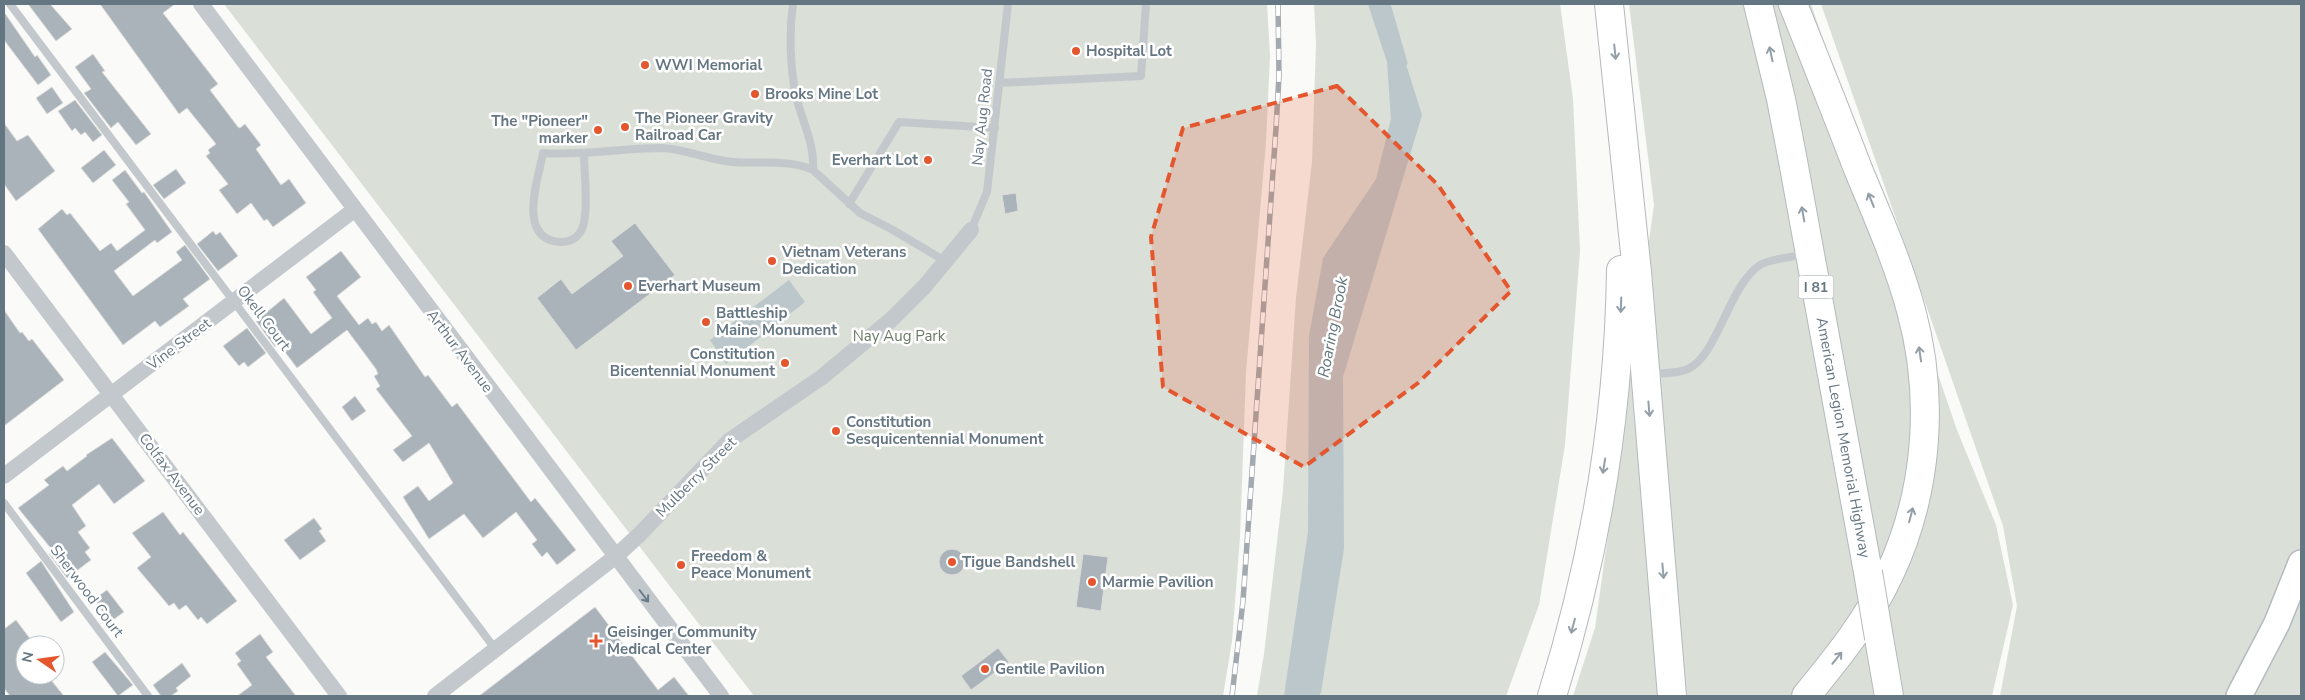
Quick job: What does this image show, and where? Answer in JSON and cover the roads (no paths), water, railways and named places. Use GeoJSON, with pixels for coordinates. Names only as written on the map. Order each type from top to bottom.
{"type":"FeatureCollection","features":[{"type":"Feature","properties":{"kind":"highway"},"geometry":{"type":"LineString","coordinates":[[1610,4],[1646,374],[1672,696]]}},
{"type":"Feature","properties":{"kind":"highway","name":"American Legion Memorial Highway"},"geometry":{"type":"LineString","coordinates":[[1758,4],[1781,99],[1889,696]]}},
{"type":"Feature","properties":{"kind":"highway"},"geometry":{"type":"LineString","coordinates":[[1793,4],[1902,281],[1918,338],[1925,401],[1922,462],[1910,521],[1900,550],[1889,576],[1858,630],[1806,696]]}},
{"type":"Feature","properties":{"kind":"highway"},"geometry":{"type":"LineString","coordinates":[[1552,696],[1586,572],[1614,410],[1619,344],[1625,151]]}},
{"type":"Feature","properties":{"kind":"main road"},"geometry":{"type":"LineString","coordinates":[[2239,696],[2277,623],[2301,563]]}},
{"type":"Feature","properties":{"kind":"street","name":"Arthur Avenue"},"geometry":{"type":"LineString","coordinates":[[201,4],[614,557],[721,696]]}},
{"type":"Feature","properties":{"kind":"street","name":"Vine Street"},"geometry":{"type":"LineString","coordinates":[[4,476],[354,210]]}},
{"type":"Feature","properties":{"kind":"street","name":"Mulberry Street"},"geometry":{"type":"LineString","coordinates":[[435,696],[496,650],[640,535],[730,440],[822,376],[857,348],[925,286],[971,230]]}},
{"type":"Feature","properties":{"kind":"street","name":"Colfax Avenue"},"geometry":{"type":"LineString","coordinates":[[4,253],[338,696]]}},
{"type":"Feature","properties":{"kind":"lane","name":"Okell Court"},"geometry":{"type":"LineString","coordinates":[[10,4],[496,650]]}},
{"type":"Feature","properties":{"kind":"lane"},"geometry":{"type":"LineString","coordinates":[[793,4],[792,46],[796,94],[803,122],[814,149],[813,170]]}},
{"type":"Feature","properties":{"kind":"lane","name":"Nay Aug Road"},"geometry":{"type":"LineString","coordinates":[[971,230],[988,192],[1008,4]]}},
{"type":"Feature","properties":{"kind":"lane"},"geometry":{"type":"LineString","coordinates":[[999,83],[1141,76],[1146,4]]}},
{"type":"Feature","properties":{"kind":"lane"},"geometry":{"type":"LineString","coordinates":[[849,204],[899,122],[995,128]]}},
{"type":"Feature","properties":{"kind":"lane"},"geometry":{"type":"LineString","coordinates":[[584,153],[585,215],[583,228],[577,238],[566,242],[554,242],[544,237],[536,228],[533,216],[543,152],[569,154],[618,149],[664,148],[728,162],[785,164],[813,170],[860,213],[894,230],[945,261]]}},
{"type":"Feature","properties":{"kind":"lane"},"geometry":{"type":"LineString","coordinates":[[1646,374],[1674,372],[1696,364],[1712,341],[1745,279],[1754,270],[1763,263],[1810,253]]}},
{"type":"Feature","properties":{"kind":"lane","name":"Sherwood Court"},"geometry":{"type":"LineString","coordinates":[[4,503],[148,696]]}},
{"type":"Feature","properties":{"kind":"water"},"geometry":{"type":"Polygon","coordinates":[[[1368,4],[1387,4],[1422,115],[1343,377],[1344,549],[1321,692],[1319,696],[1284,696],[1308,532],[1309,336],[1323,258],[1376,179],[1391,119],[1387,62],[1368,4]]]}},
{"type":"Feature","properties":{"kind":"water"},"geometry":{"type":"Polygon","coordinates":[[[789,280],[805,302],[726,364],[710,340],[789,280]]]}},
{"type":"Feature","properties":{"kind":"waterway","name":"Roaring Brook"},"geometry":{"type":"LineString","coordinates":[[1388,4],[1405,63]]}},
{"type":"Feature","properties":{"kind":"railway"},"geometry":{"type":"LineString","coordinates":[[1232,696],[1243,601],[1276,128],[1279,76],[1278,4]]}},
{"type":"Feature","properties":{"kind":"place","name":"Hospital Lot"},"geometry":{"type":"Point","coordinates":[1076,51]}},
{"type":"Feature","properties":{"kind":"place","name":"WWI Memorial"},"geometry":{"type":"Point","coordinates":[645,65]}},
{"type":"Feature","properties":{"kind":"place","name":"Brooks Mine Lot"},"geometry":{"type":"Point","coordinates":[755,94]}},
{"type":"Feature","properties":{"kind":"place","name":"The Pioneer Gravity Railroad Car"},"geometry":{"type":"Point","coordinates":[625,127]}},
{"type":"Feature","properties":{"kind":"place","name":"The \"Pioneer\" marker"},"geometry":{"type":"Point","coordinates":[598,130]}},
{"type":"Feature","properties":{"kind":"place","name":"Everhart Lot"},"geometry":{"type":"Point","coordinates":[928,160]}},
{"type":"Feature","properties":{"kind":"place","name":"Vietnam Veterans Dedication"},"geometry":{"type":"Point","coordinates":[772,261]}},
{"type":"Feature","properties":{"kind":"place","name":"Everhart Museum"},"geometry":{"type":"Point","coordinates":[628,286]}},
{"type":"Feature","properties":{"kind":"place","name":"Battleship Maine Monument"},"geometry":{"type":"Point","coordinates":[706,322]}},
{"type":"Feature","properties":{"kind":"place","name":"Constitution Bicentennial Monument"},"geometry":{"type":"Point","coordinates":[785,363]}},
{"type":"Feature","properties":{"kind":"place","name":"Constitution Sesquicentennial Monument"},"geometry":{"type":"Point","coordinates":[836,431]}},
{"type":"Feature","properties":{"kind":"place","name":"Tigue Bandshell"},"geometry":{"type":"Point","coordinates":[952,562]}},
{"type":"Feature","properties":{"kind":"place","name":"Freedom & Peace Monument"},"geometry":{"type":"Point","coordinates":[681,565]}},
{"type":"Feature","properties":{"kind":"place","name":"Marmie Pavilion"},"geometry":{"type":"Point","coordinates":[1092,582]}},
{"type":"Feature","properties":{"kind":"place","name":"Geisinger Community Medical Center"},"geometry":{"type":"Point","coordinates":[596,641]}},
{"type":"Feature","properties":{"kind":"place","name":"Gentile Pavilion"},"geometry":{"type":"Point","coordinates":[985,669]}},
{"type":"Feature","properties":{"kind":"park label","name":"Nay Aug Park"},"geometry":{"type":"Point","coordinates":[899,336]}}]}
